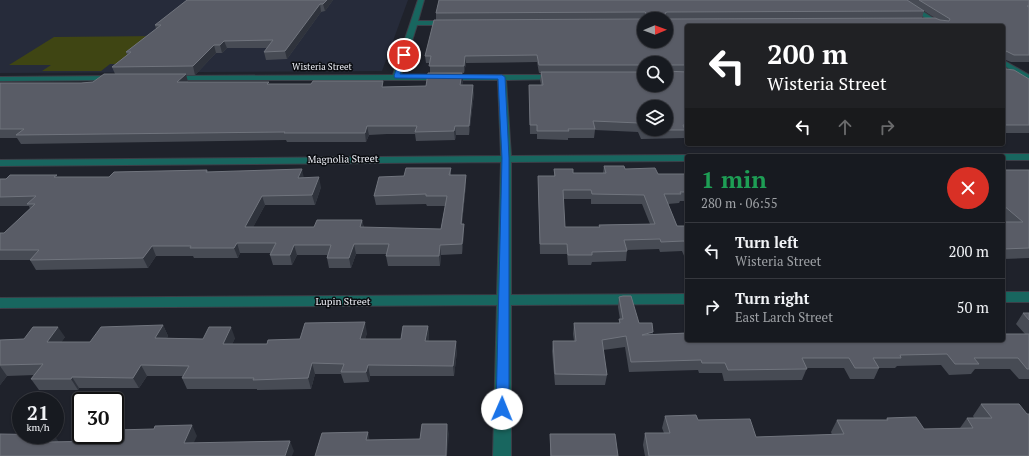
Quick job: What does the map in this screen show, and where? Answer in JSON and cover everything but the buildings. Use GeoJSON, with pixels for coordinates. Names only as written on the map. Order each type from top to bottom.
{"type":"FeatureCollection","features":[{"type":"Feature","properties":{"kind":"street"},"geometry":{"type":"LineString","coordinates":[[397,76],[421,0]]}},
{"type":"Feature","properties":{"kind":"street"},"geometry":{"type":"LineString","coordinates":[[900,0],[940,24]]}},
{"type":"Feature","properties":{"kind":"street"},"geometry":{"type":"LineString","coordinates":[[919,21],[935,21]]}},
{"type":"Feature","properties":{"kind":"street"},"geometry":{"type":"LineString","coordinates":[[414,23],[454,23]]}},
{"type":"Feature","properties":{"kind":"street"},"geometry":{"type":"LineString","coordinates":[[1005,63],[1027,75]]}},
{"type":"Feature","properties":{"kind":"street"},"geometry":{"type":"LineString","coordinates":[[1010,74],[1027,75]]}},
{"type":"Feature","properties":{"kind":"street","name":"Wisteria Street"},"geometry":{"type":"LineString","coordinates":[[159,78],[397,76],[565,77]]}},
{"type":"Feature","properties":{"kind":"street"},"geometry":{"type":"LineString","coordinates":[[502,77],[506,158],[502,456]]}},
{"type":"Feature","properties":{"kind":"street"},"geometry":{"type":"LineString","coordinates":[[0,79],[127,78]]}},
{"type":"Feature","properties":{"kind":"street"},"geometry":{"type":"LineString","coordinates":[[1005,157],[1029,157]]}},
{"type":"Feature","properties":{"kind":"street","name":"Magnolia Street"},"geometry":{"type":"LineString","coordinates":[[0,163],[506,158],[685,158]]}},
{"type":"Feature","properties":{"kind":"street"},"geometry":{"type":"LineString","coordinates":[[1005,297],[1029,297]]}},
{"type":"Feature","properties":{"kind":"street","name":"Lupin Street"},"geometry":{"type":"LineString","coordinates":[[0,303],[685,299]]}},
{"type":"Feature","properties":{"kind":"shaded area"},"geometry":{"type":"Polygon","coordinates":[[[0,0],[408,0],[382,71],[0,73],[0,0]]]}},
{"type":"Feature","properties":{"kind":"green space"},"geometry":{"type":"Polygon","coordinates":[[[159,36],[125,64],[110,64],[101,71],[42,71],[51,65],[9,65],[54,37],[159,36]]]}},
{"type":"Feature","properties":{"kind":"route"},"geometry":{"type":"LineString","coordinates":[[404,55],[397,76],[502,77],[506,158],[502,409]]}}]}
